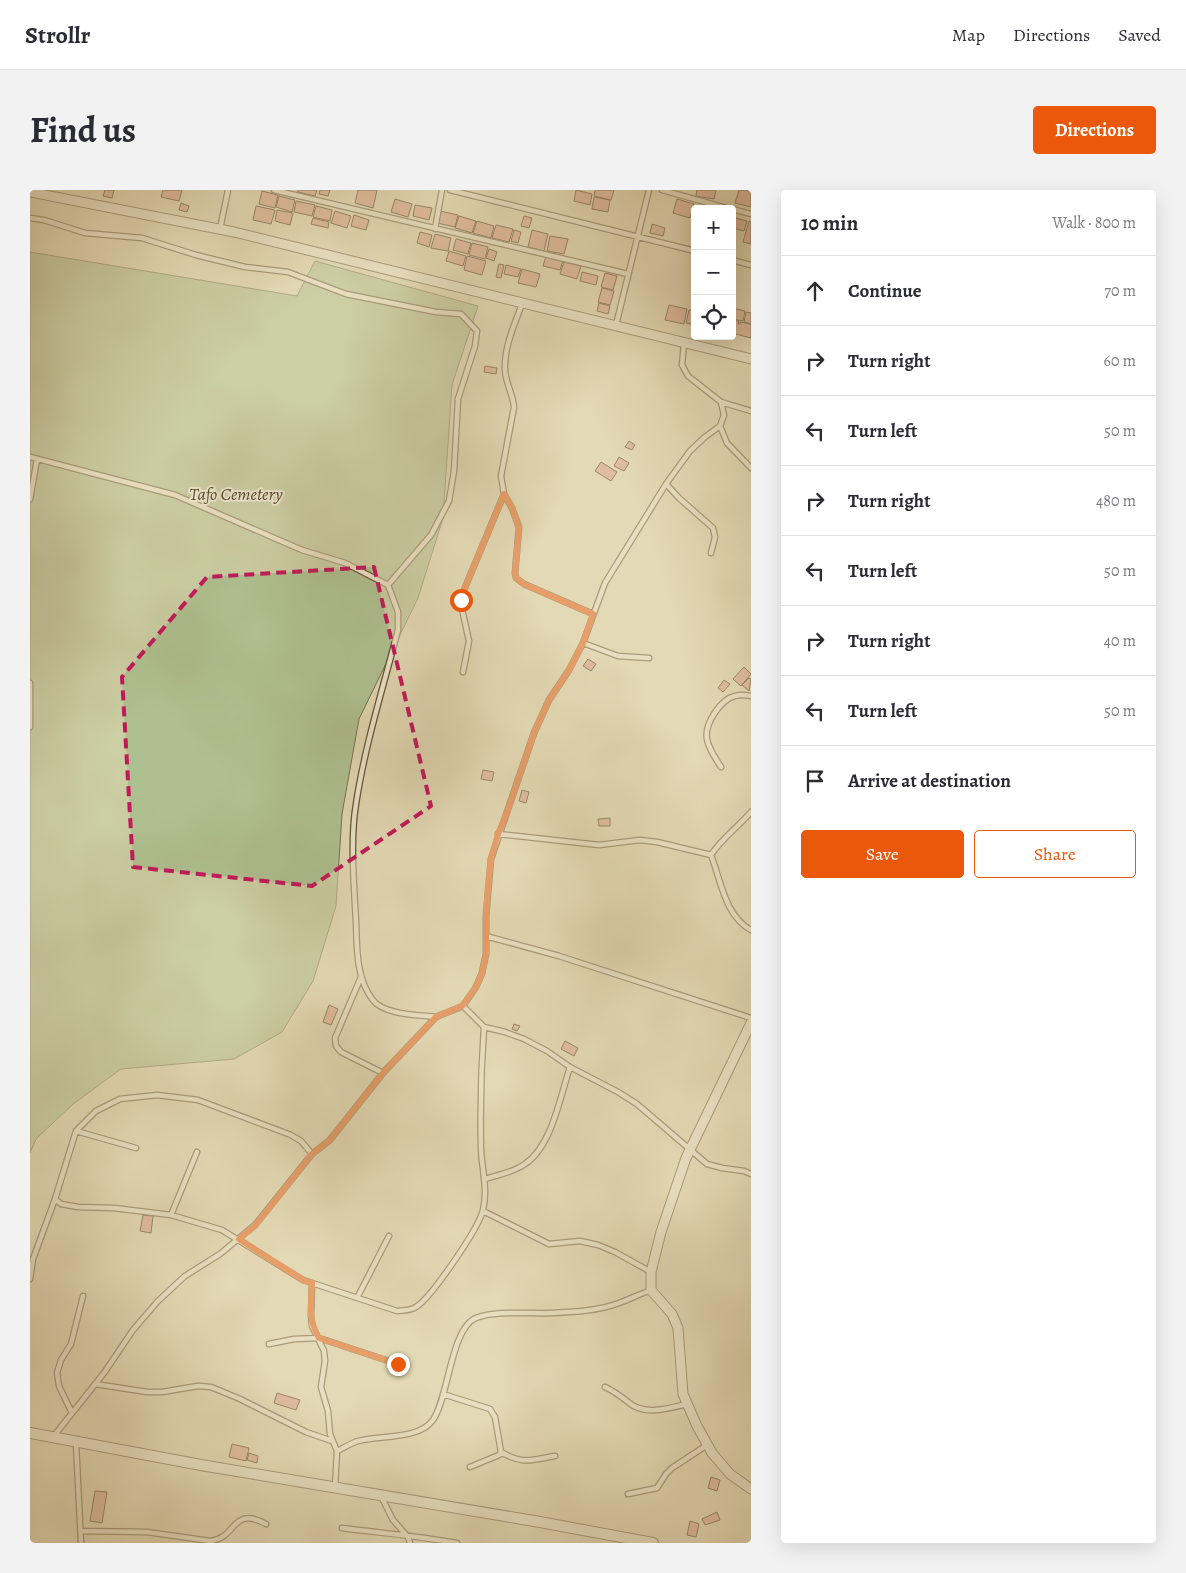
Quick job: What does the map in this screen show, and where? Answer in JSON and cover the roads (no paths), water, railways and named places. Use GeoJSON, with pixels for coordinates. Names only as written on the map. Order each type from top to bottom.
{"type":"FeatureCollection","features":[{"type":"Feature","properties":{"kind":"street"},"geometry":{"type":"LineString","coordinates":[[30,192],[220,229],[751,359]]}},
{"type":"Feature","properties":{"kind":"street"},"geometry":{"type":"LineString","coordinates":[[751,1023],[690,1150],[661,1232],[650,1290],[672,1314],[678,1328],[683,1394],[707,1445],[730,1474],[751,1489]]}},
{"type":"Feature","properties":{"kind":"street"},"geometry":{"type":"LineString","coordinates":[[30,1434],[653,1543]]}},
{"type":"Feature","properties":{"kind":"lane"},"geometry":{"type":"LineString","coordinates":[[220,229],[228,190]]}},
{"type":"Feature","properties":{"kind":"lane"},"geometry":{"type":"LineString","coordinates":[[274,190],[628,274]]}},
{"type":"Feature","properties":{"kind":"lane"},"geometry":{"type":"LineString","coordinates":[[434,229],[442,190]]}},
{"type":"Feature","properties":{"kind":"lane"},"geometry":{"type":"LineString","coordinates":[[450,190],[691,250]]}},
{"type":"Feature","properties":{"kind":"lane"},"geometry":{"type":"LineString","coordinates":[[615,326],[649,190]]}},
{"type":"Feature","properties":{"kind":"lane"},"geometry":{"type":"LineString","coordinates":[[662,190],[716,205]]}},
{"type":"Feature","properties":{"kind":"lane"},"geometry":{"type":"LineString","coordinates":[[736,210],[751,214]]}},
{"type":"Feature","properties":{"kind":"lane"},"geometry":{"type":"LineString","coordinates":[[30,218],[44,220],[85,233],[142,238],[196,255],[245,267],[288,272],[346,294],[436,312],[462,314],[477,331],[475,346],[458,400],[454,471],[449,501],[431,536],[388,585]]}},
{"type":"Feature","properties":{"kind":"lane"},"geometry":{"type":"LineString","coordinates":[[736,261],[751,265]]}},
{"type":"Feature","properties":{"kind":"lane"},"geometry":{"type":"LineString","coordinates":[[522,304],[506,352],[504,370],[514,407],[502,469],[501,484],[519,527],[516,578],[524,584],[593,614]]}},
{"type":"Feature","properties":{"kind":"lane"},"geometry":{"type":"LineString","coordinates":[[684,343],[682,365],[688,376],[720,402],[751,412]]}},
{"type":"Feature","properties":{"kind":"lane"},"geometry":{"type":"LineString","coordinates":[[53,1437],[95,1384],[133,1330],[158,1301],[185,1276],[220,1254],[255,1226],[312,1154],[330,1140],[383,1073],[436,1017],[462,1006],[476,987],[482,973],[486,954],[486,916],[491,859],[534,733],[549,700],[569,670],[583,643],[605,583],[666,484],[690,451],[705,436],[720,426],[724,415],[720,402]]}},
{"type":"Feature","properties":{"kind":"lane"},"geometry":{"type":"LineString","coordinates":[[720,426],[727,443],[751,468]]}},
{"type":"Feature","properties":{"kind":"lane"},"geometry":{"type":"LineString","coordinates":[[30,457],[175,495],[302,550],[345,564],[388,585],[398,612],[398,630],[368,745],[356,806],[354,891],[360,977],[373,1001],[389,1011],[436,1017]]}},
{"type":"Feature","properties":{"kind":"lane"},"geometry":{"type":"LineString","coordinates":[[30,499],[37,459]]}},
{"type":"Feature","properties":{"kind":"lane"},"geometry":{"type":"LineString","coordinates":[[666,484],[713,528],[715,537],[711,553]]}},
{"type":"Feature","properties":{"kind":"lane"},"geometry":{"type":"LineString","coordinates":[[463,672],[469,641],[461,600],[504,494]]}},
{"type":"Feature","properties":{"kind":"lane"},"geometry":{"type":"LineString","coordinates":[[583,643],[618,656],[649,658]]}},
{"type":"Feature","properties":{"kind":"lane"},"geometry":{"type":"LineString","coordinates":[[30,683],[30,727]]}},
{"type":"Feature","properties":{"kind":"lane"},"geometry":{"type":"LineString","coordinates":[[721,767],[706,739],[710,722],[722,704],[734,696],[751,696]]}},
{"type":"Feature","properties":{"kind":"lane"},"geometry":{"type":"LineString","coordinates":[[751,812],[745,820],[719,842],[711,855],[726,901],[734,916],[751,930]]}},
{"type":"Feature","properties":{"kind":"lane"},"geometry":{"type":"LineString","coordinates":[[498,834],[599,845],[640,840],[657,842],[711,855]]}},
{"type":"Feature","properties":{"kind":"lane"},"geometry":{"type":"LineString","coordinates":[[486,936],[559,956],[751,1018]]}},
{"type":"Feature","properties":{"kind":"lane"},"geometry":{"type":"LineString","coordinates":[[360,977],[335,1038],[336,1046],[341,1052],[383,1073]]}},
{"type":"Feature","properties":{"kind":"lane"},"geometry":{"type":"LineString","coordinates":[[462,1006],[484,1027],[524,1039],[637,1104],[707,1164],[751,1174]]}},
{"type":"Feature","properties":{"kind":"lane"},"geometry":{"type":"LineString","coordinates":[[55,1199],[61,1204],[78,1207],[114,1208],[171,1215],[222,1230],[303,1280],[358,1296],[397,1311],[408,1310],[417,1306],[440,1281],[469,1237],[483,1211],[485,1179],[481,1150],[481,1067],[484,1027]]}},
{"type":"Feature","properties":{"kind":"lane"},"geometry":{"type":"LineString","coordinates":[[485,1179],[525,1165],[543,1147],[570,1067]]}},
{"type":"Feature","properties":{"kind":"lane"},"geometry":{"type":"LineString","coordinates":[[30,1279],[33,1259],[55,1199],[76,1132],[96,1111],[120,1099],[157,1095],[198,1100],[291,1135],[300,1141],[312,1154]]}},
{"type":"Feature","properties":{"kind":"lane"},"geometry":{"type":"LineString","coordinates":[[76,1132],[136,1148]]}},
{"type":"Feature","properties":{"kind":"lane"},"geometry":{"type":"LineString","coordinates":[[171,1215],[197,1152]]}},
{"type":"Feature","properties":{"kind":"lane"},"geometry":{"type":"LineString","coordinates":[[483,1211],[548,1244],[580,1241],[598,1245],[652,1272]]}},
{"type":"Feature","properties":{"kind":"lane"},"geometry":{"type":"LineString","coordinates":[[358,1296],[389,1236]]}},
{"type":"Feature","properties":{"kind":"lane"},"geometry":{"type":"LineString","coordinates":[[312,1283],[312,1326],[324,1351],[325,1361],[321,1387],[328,1411],[332,1441],[338,1451],[335,1488]]}},
{"type":"Feature","properties":{"kind":"lane"},"geometry":{"type":"LineString","coordinates":[[338,1451],[358,1441],[406,1434],[423,1428],[433,1421],[465,1325],[476,1318],[493,1314],[586,1310],[618,1304],[650,1290]]}},
{"type":"Feature","properties":{"kind":"lane"},"geometry":{"type":"LineString","coordinates":[[72,1413],[59,1386],[57,1373],[61,1360],[71,1344],[83,1296]]}},
{"type":"Feature","properties":{"kind":"lane"},"geometry":{"type":"LineString","coordinates":[[269,1344],[294,1339],[319,1338],[398,1364]]}},
{"type":"Feature","properties":{"kind":"lane"},"geometry":{"type":"LineString","coordinates":[[95,1384],[147,1392],[162,1392],[198,1386],[211,1387],[240,1399],[306,1432],[332,1441]]}},
{"type":"Feature","properties":{"kind":"lane"},"geometry":{"type":"LineString","coordinates":[[605,1387],[617,1392],[640,1409],[670,1408],[687,1404]]}},
{"type":"Feature","properties":{"kind":"lane"},"geometry":{"type":"LineString","coordinates":[[443,1394],[490,1409],[495,1417],[502,1452],[515,1460],[555,1456]]}},
{"type":"Feature","properties":{"kind":"lane"},"geometry":{"type":"LineString","coordinates":[[76,1442],[81,1543]]}},
{"type":"Feature","properties":{"kind":"lane"},"geometry":{"type":"LineString","coordinates":[[628,1494],[657,1488],[672,1468],[707,1445]]}},
{"type":"Feature","properties":{"kind":"lane"},"geometry":{"type":"LineString","coordinates":[[470,1467],[499,1456],[502,1452]]}},
{"type":"Feature","properties":{"kind":"lane"},"geometry":{"type":"LineString","coordinates":[[381,1496],[393,1520],[408,1537],[410,1543]]}},
{"type":"Feature","properties":{"kind":"lane"},"geometry":{"type":"LineString","coordinates":[[80,1531],[147,1532],[210,1541],[225,1537],[238,1520],[249,1518],[266,1524]]}},
{"type":"Feature","properties":{"kind":"lane"},"geometry":{"type":"LineString","coordinates":[[342,1528],[408,1537],[427,1537],[457,1543]]}},
{"type":"Feature","properties":{"kind":"park label","name":"Tafo Cemetery"},"geometry":{"type":"Point","coordinates":[236,494]}}]}
